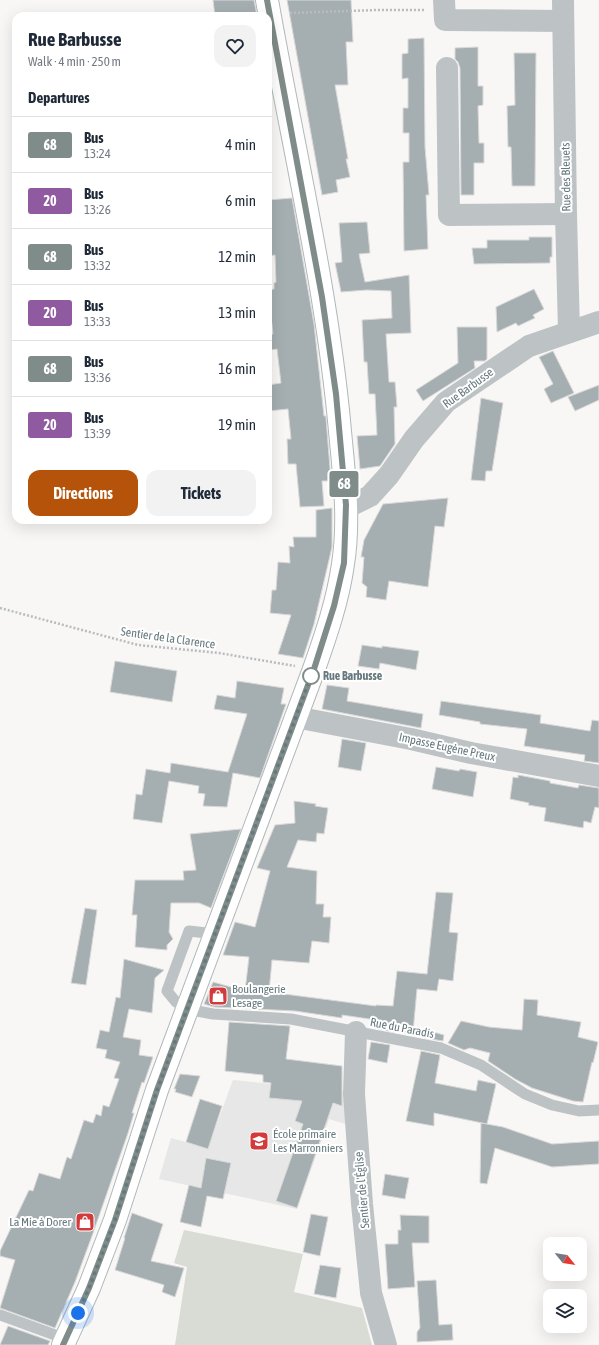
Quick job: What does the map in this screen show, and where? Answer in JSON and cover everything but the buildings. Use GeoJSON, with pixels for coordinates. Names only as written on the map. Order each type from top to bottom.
{"type":"FeatureCollection","features":[{"type":"Feature","properties":{"kind":"main road"},"geometry":{"type":"LineString","coordinates":[[65,1342],[89,1288],[115,1220],[157,1090],[314,669],[334,606],[344,563],[346,505],[336,394],[322,297],[272,28]]}},
{"type":"Feature","properties":{"kind":"street","name":"Rue des Bleuets"},"geometry":{"type":"LineString","coordinates":[[444,5],[445,20],[563,10],[569,332]]}},
{"type":"Feature","properties":{"kind":"street"},"geometry":{"type":"LineString","coordinates":[[447,68],[449,215],[566,214]]}},
{"type":"Feature","properties":{"kind":"street","name":"Rue Barbusse"},"geometry":{"type":"LineString","coordinates":[[346,505],[354,504],[370,496],[389,475],[414,439],[446,402],[529,346],[599,322]]}},
{"type":"Feature","properties":{"kind":"street","name":"Impasse Eugène Preux"},"geometry":{"type":"LineString","coordinates":[[295,717],[411,739],[471,753],[599,776]]}},
{"type":"Feature","properties":{"kind":"street","name":"Sentier de l'Église"},"geometry":{"type":"LineString","coordinates":[[356,1032],[354,1094],[362,1204],[371,1293],[386,1345]]}},
{"type":"Feature","properties":{"kind":"lane","name":"Rue du Paradis"},"geometry":{"type":"LineString","coordinates":[[188,1008],[213,1014],[291,1019],[442,1048],[481,1065],[525,1094],[552,1105],[579,1111],[599,1110]]}},
{"type":"Feature","properties":{"kind":"lane"},"geometry":{"type":"LineString","coordinates":[[0,1315],[65,1342]]}},
{"type":"Feature","properties":{"kind":"path"},"geometry":{"type":"LineString","coordinates":[[268,7],[377,10],[444,5]]}},
{"type":"Feature","properties":{"kind":"path","name":"Sentier de la Clarence"},"geometry":{"type":"LineString","coordinates":[[0,608],[138,645],[219,653],[314,669]]}},
{"type":"Feature","properties":{"kind":"shaded area","name":"École primaire Les Marronniers"},"geometry":{"type":"Polygon","coordinates":[[[233,1080],[350,1092],[345,1124],[329,1119],[297,1209],[159,1179],[171,1138],[196,1145],[200,1134],[212,1137],[233,1080]]]}},
{"type":"Feature","properties":{"kind":"shaded area"},"geometry":{"type":"Polygon","coordinates":[[[184,1230],[303,1254],[294,1292],[362,1308],[372,1345],[175,1345],[187,1267],[174,1263],[184,1230]]]}},
{"type":"Feature","properties":{"kind":"bus line","name":"68"},"geometry":{"type":"LineString","coordinates":[[267,0],[269,12]]}},
{"type":"Feature","properties":{"kind":"bus line","name":"68"},"geometry":{"type":"LineString","coordinates":[[63,1345],[89,1288],[115,1220],[157,1090],[314,669],[325,638],[344,563],[346,505],[336,394],[322,297],[272,26]]}},
{"type":"Feature","properties":{"kind":"place","name":"Rue Barbusse"},"geometry":{"type":"Point","coordinates":[311,676]}},
{"type":"Feature","properties":{"kind":"place","name":"Boulangerie Lesage"},"geometry":{"type":"Point","coordinates":[218,996]}},
{"type":"Feature","properties":{"kind":"place","name":"École primaire Les Marronniers"},"geometry":{"type":"Point","coordinates":[259,1141]}},
{"type":"Feature","properties":{"kind":"place","name":"La Mie à Dorer"},"geometry":{"type":"Point","coordinates":[85,1222]}},
{"type":"Feature","properties":{"kind":"route"},"geometry":{"type":"LineString","coordinates":[[78,1313],[115,1220],[157,1090],[313,671],[311,676]]}}]}
